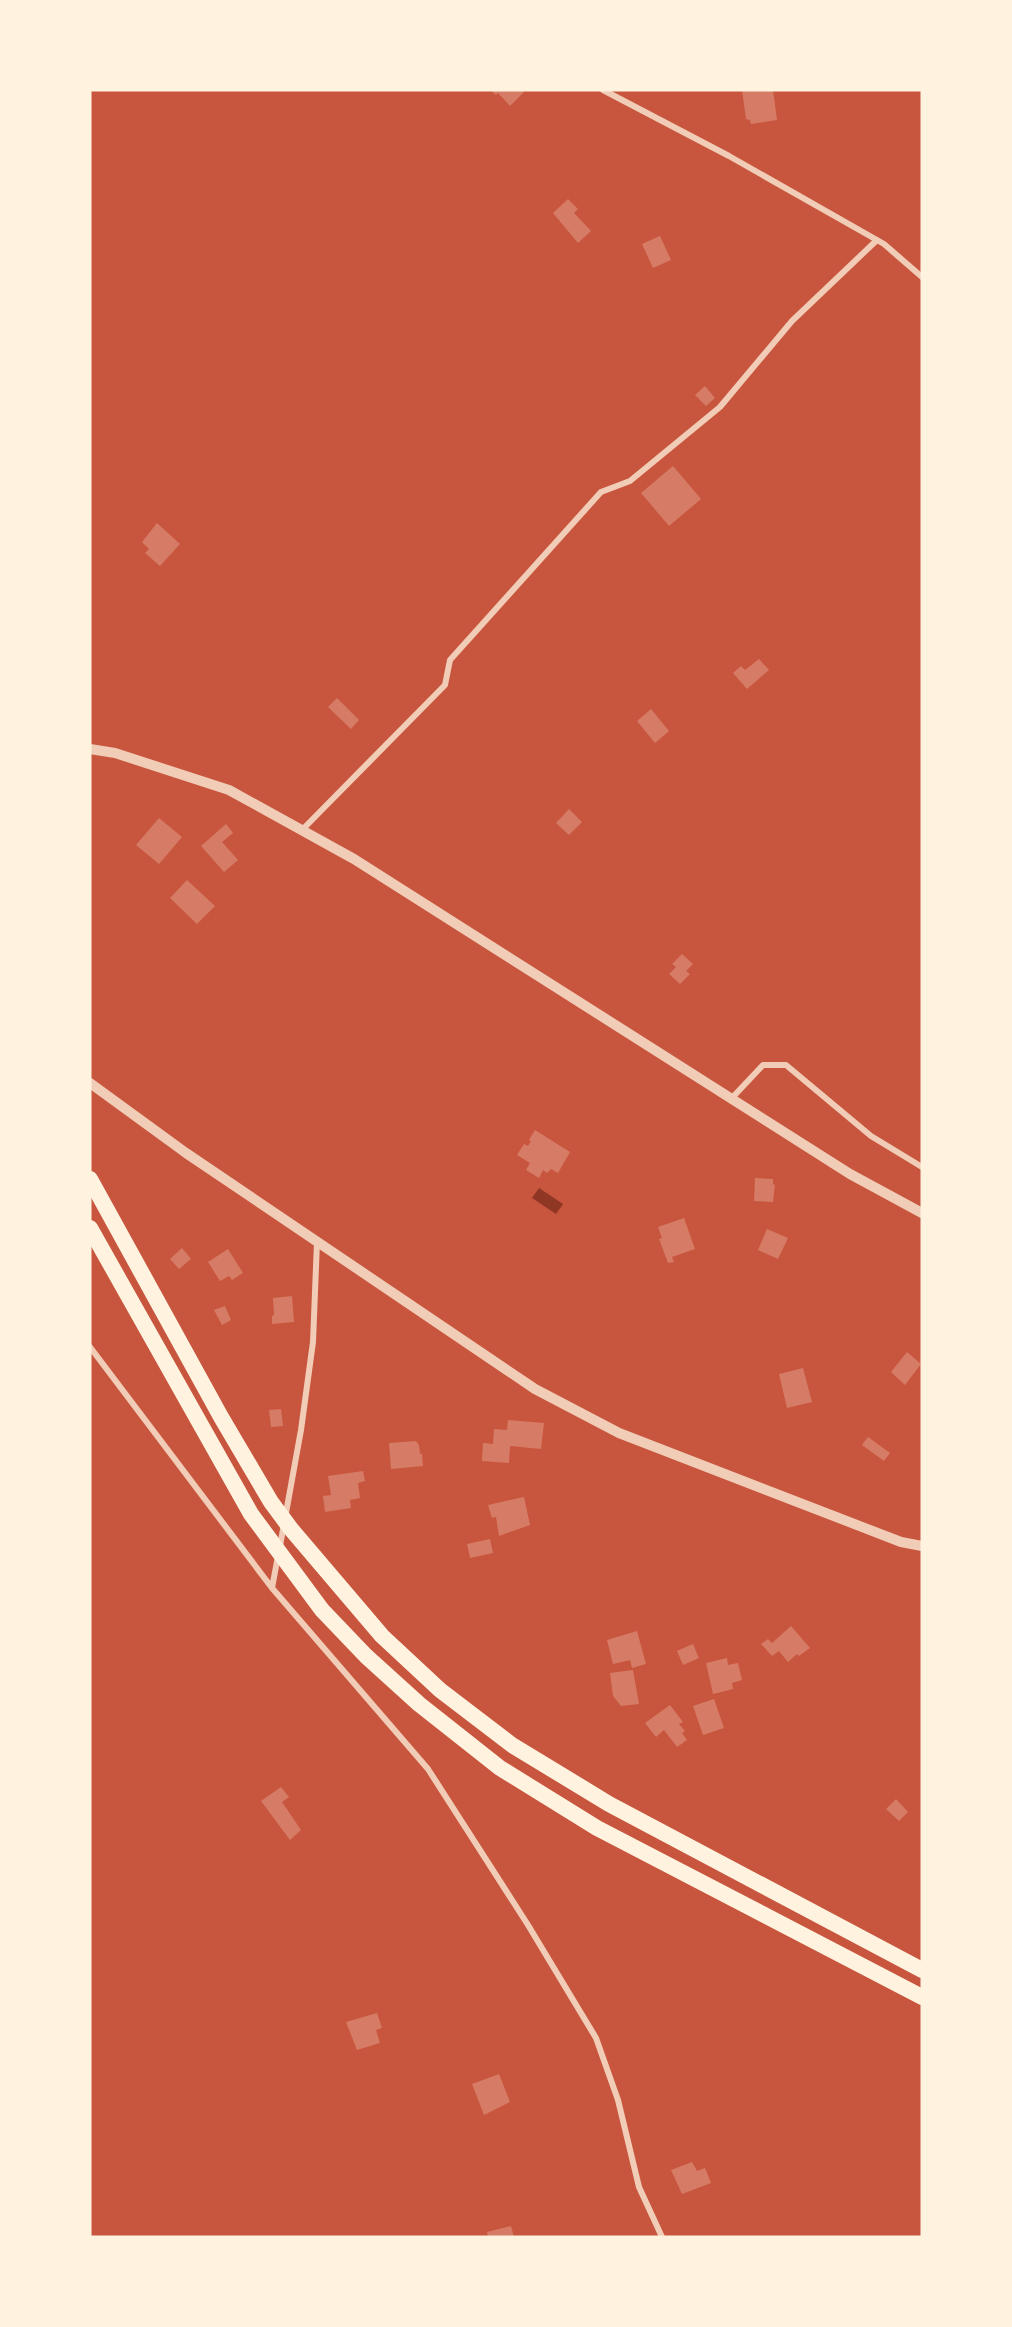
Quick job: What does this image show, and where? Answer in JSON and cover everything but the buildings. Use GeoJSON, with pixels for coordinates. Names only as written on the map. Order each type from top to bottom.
{"type":"FeatureCollection","features":[{"type":"Feature","properties":{"kind":"highway"},"geometry":{"type":"LineString","coordinates":[[90,1179],[221,1417],[271,1502],[291,1529],[382,1636],[440,1690],[512,1745],[609,1804],[922,1970]]}},
{"type":"Feature","properties":{"kind":"highway"},"geometry":{"type":"LineString","coordinates":[[90,1228],[251,1514],[330,1618],[366,1656],[455,1734],[500,1768],[597,1828],[922,1997]]}},
{"type":"Feature","properties":{"kind":"street"},"geometry":{"type":"LineString","coordinates":[[603,90],[729,156],[876,240],[922,277]]}},
{"type":"Feature","properties":{"kind":"street"},"geometry":{"type":"LineString","coordinates":[[302,830],[445,685],[450,660],[601,492],[630,481],[720,407],[792,321],[876,240]]}},
{"type":"Feature","properties":{"kind":"street"},"geometry":{"type":"LineString","coordinates":[[90,749],[116,753],[229,790],[302,830],[354,859],[850,1174],[922,1213]]}},
{"type":"Feature","properties":{"kind":"street"},"geometry":{"type":"LineString","coordinates":[[731,1099],[763,1065],[786,1065],[871,1136],[922,1167]]}},
{"type":"Feature","properties":{"kind":"street"},"geometry":{"type":"LineString","coordinates":[[90,1083],[186,1153],[535,1389],[619,1433],[901,1542],[922,1546]]}},
{"type":"Feature","properties":{"kind":"street"},"geometry":{"type":"LineString","coordinates":[[272,1588],[301,1430],[313,1342],[317,1242]]}},
{"type":"Feature","properties":{"kind":"street"},"geometry":{"type":"LineString","coordinates":[[90,1347],[272,1588],[428,1769],[597,2038],[618,2100],[639,2187],[662,2237]]}},
{"type":"Feature","properties":{"kind":"shaded area"},"geometry":{"type":"Polygon","coordinates":[[[539,1188],[563,1204],[556,1214],[532,1198],[539,1188]]]}}]}
